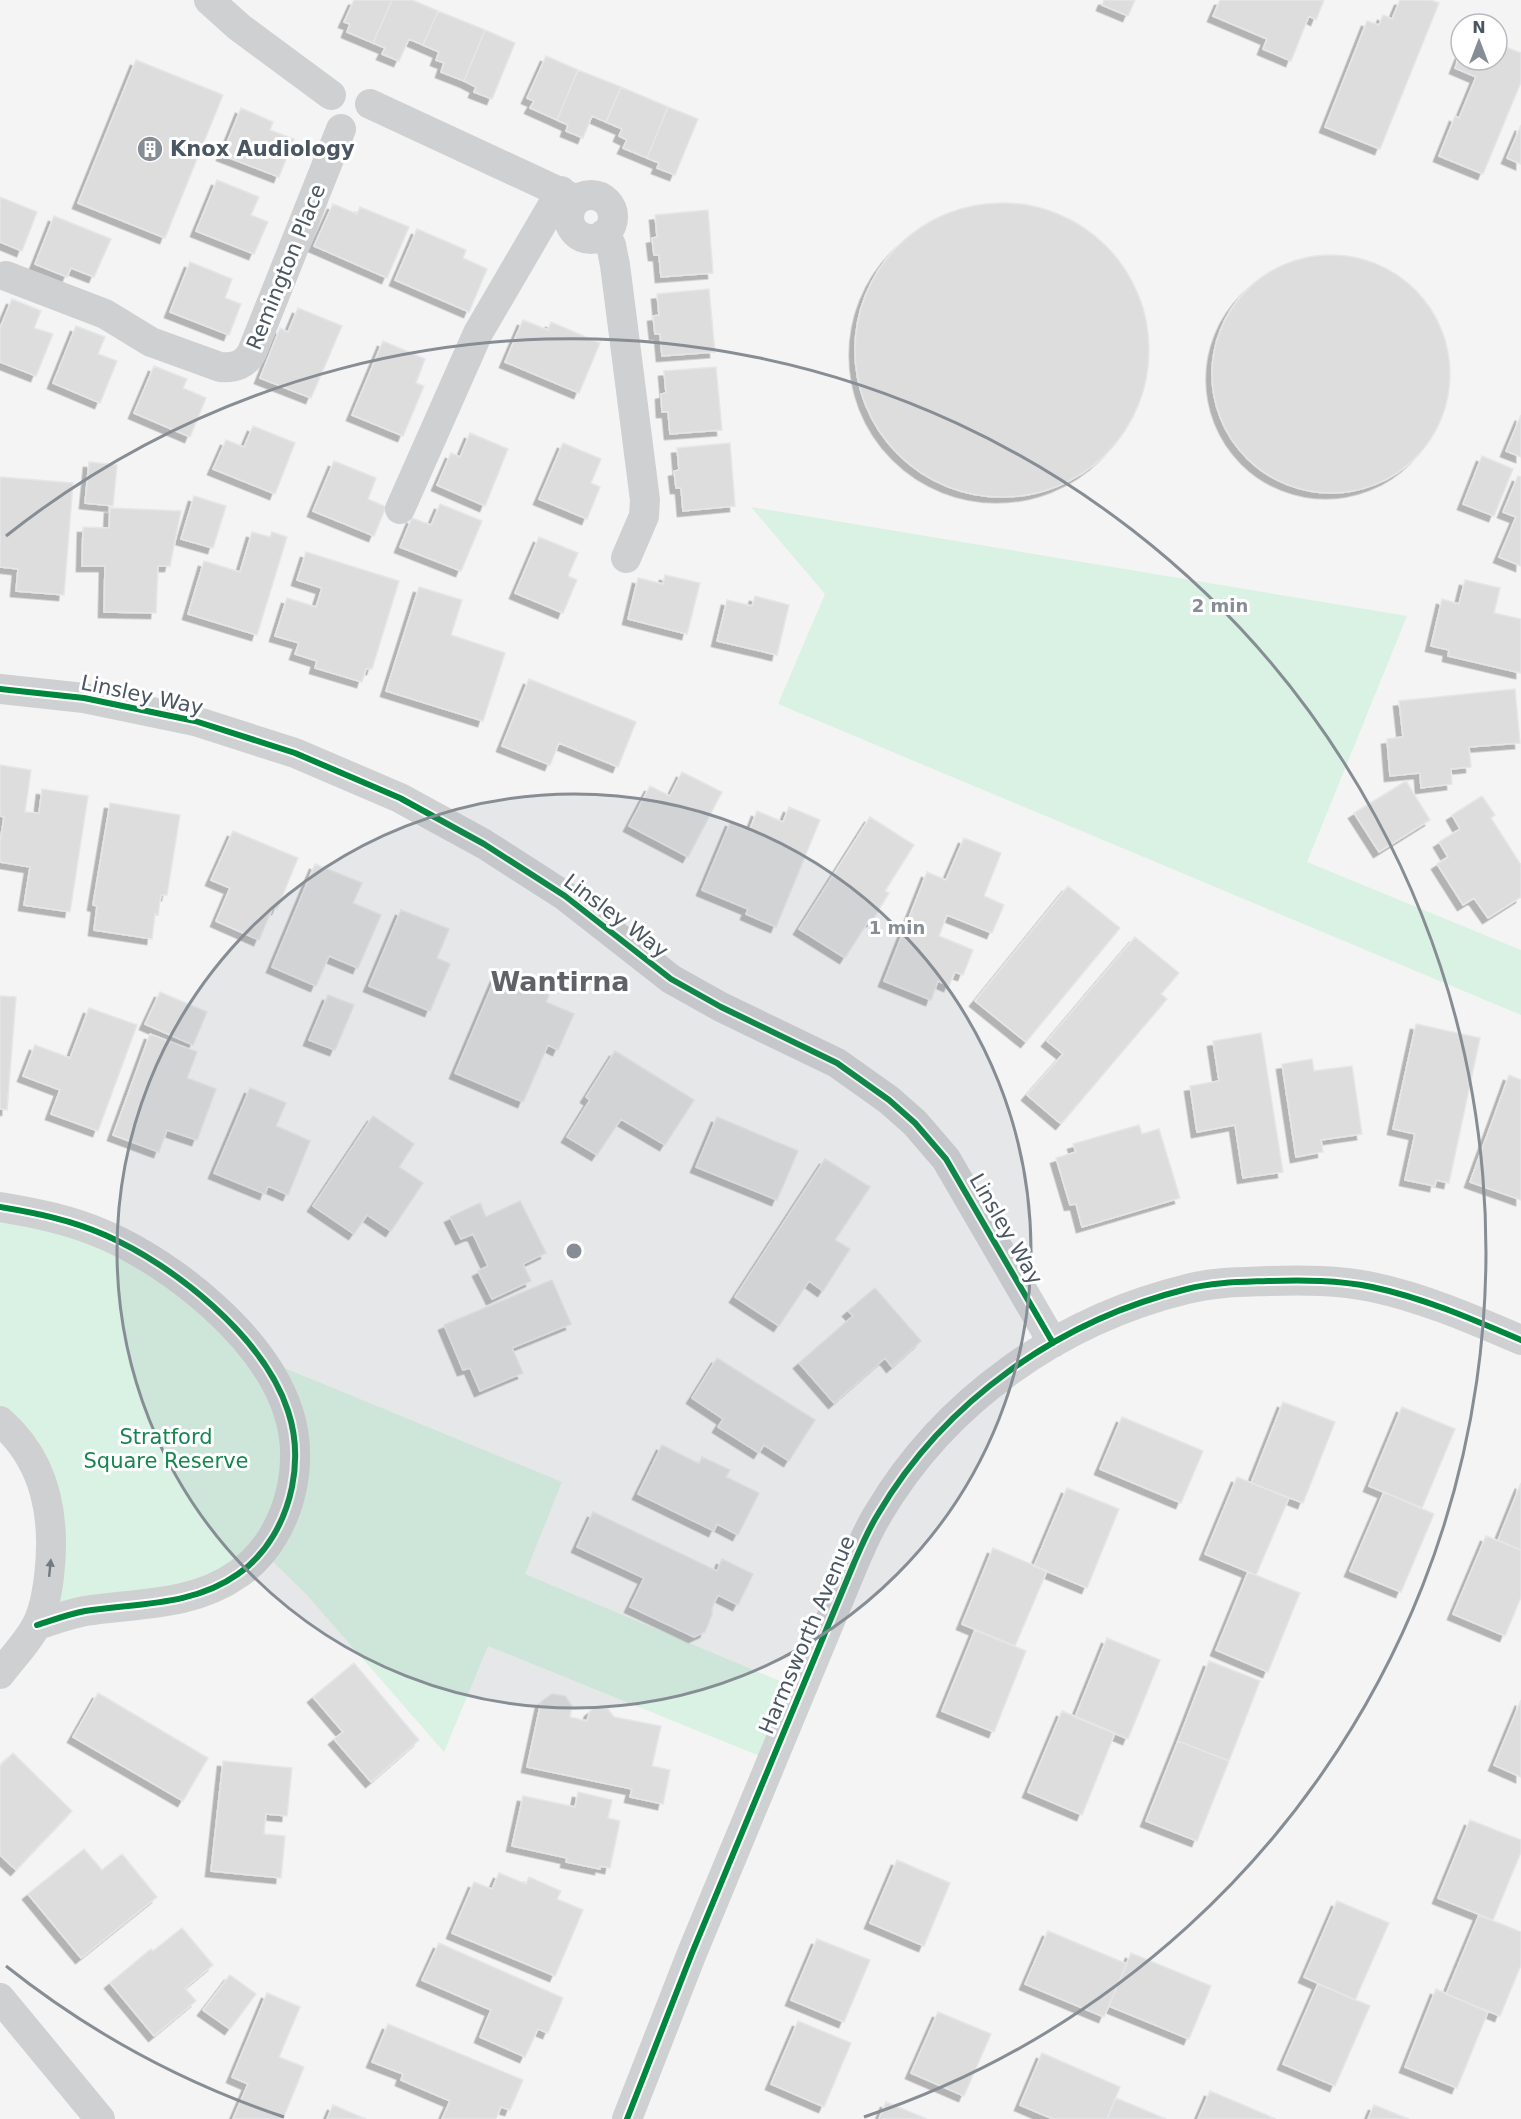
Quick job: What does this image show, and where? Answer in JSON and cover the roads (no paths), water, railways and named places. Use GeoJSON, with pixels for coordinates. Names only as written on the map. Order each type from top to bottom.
{"type":"FeatureCollection","features":[{"type":"Feature","properties":{"kind":"street"},"geometry":{"type":"LineString","coordinates":[[209,0],[239,27],[331,95]]}},
{"type":"Feature","properties":{"kind":"street"},"geometry":{"type":"LineString","coordinates":[[370,104],[370,111],[364,123],[351,130],[341,129],[331,123],[328,117],[327,102],[331,95],[342,87],[349,87],[362,92],[370,104],[569,195],[599,196],[610,207],[612,222],[604,234],[611,244],[615,266],[645,500],[644,516],[626,558]]}},
{"type":"Feature","properties":{"kind":"street","name":"Remington Place"},"geometry":{"type":"LineString","coordinates":[[6,276],[105,314],[151,342],[220,367],[231,368],[240,365],[248,360],[252,352],[341,129]]}},
{"type":"Feature","properties":{"kind":"street"},"geometry":{"type":"LineString","coordinates":[[400,509],[478,333],[569,195]]}},
{"type":"Feature","properties":{"kind":"street","name":"Linsley Way"},"geometry":{"type":"LineString","coordinates":[[0,689],[84,698],[195,721],[262,742],[295,753],[400,798],[484,844],[565,897],[671,979],[721,1007],[837,1063],[889,1100],[915,1123],[946,1159],[1053,1342]]}},
{"type":"Feature","properties":{"kind":"street"},"geometry":{"type":"LineString","coordinates":[[0,1207],[66,1220],[104,1235],[140,1253],[181,1279],[227,1321],[269,1370],[288,1410],[295,1452],[294,1473],[284,1515],[272,1538],[258,1556],[240,1573],[218,1586],[173,1601],[82,1612],[37,1625]]}},
{"type":"Feature","properties":{"kind":"street","name":"Harmsworth Avenue"},"geometry":{"type":"LineString","coordinates":[[627,2119],[692,1953],[854,1563],[877,1515],[903,1476],[934,1437],[968,1403],[1004,1374],[1053,1342],[1114,1311],[1189,1288],[1239,1282],[1330,1281],[1371,1287],[1411,1297],[1521,1340]]}},
{"type":"Feature","properties":{"kind":"street"},"geometry":{"type":"LineString","coordinates":[[0,1421],[22,1444],[44,1484],[49,1506],[51,1559],[45,1600],[37,1625],[0,1674]]}},
{"type":"Feature","properties":{"kind":"street"},"geometry":{"type":"LineString","coordinates":[[0,1998],[100,2119]]}},
{"type":"Feature","properties":{"kind":"place","name":"Knox Audiology"},"geometry":{"type":"Point","coordinates":[150,149]}},
{"type":"Feature","properties":{"kind":"district","name":"Wantirna"},"geometry":{"type":"Point","coordinates":[560,981]}},
{"type":"Feature","properties":{"kind":"park label","name":"Stratford Square Reserve"},"geometry":{"type":"Point","coordinates":[166,1449]}}]}
